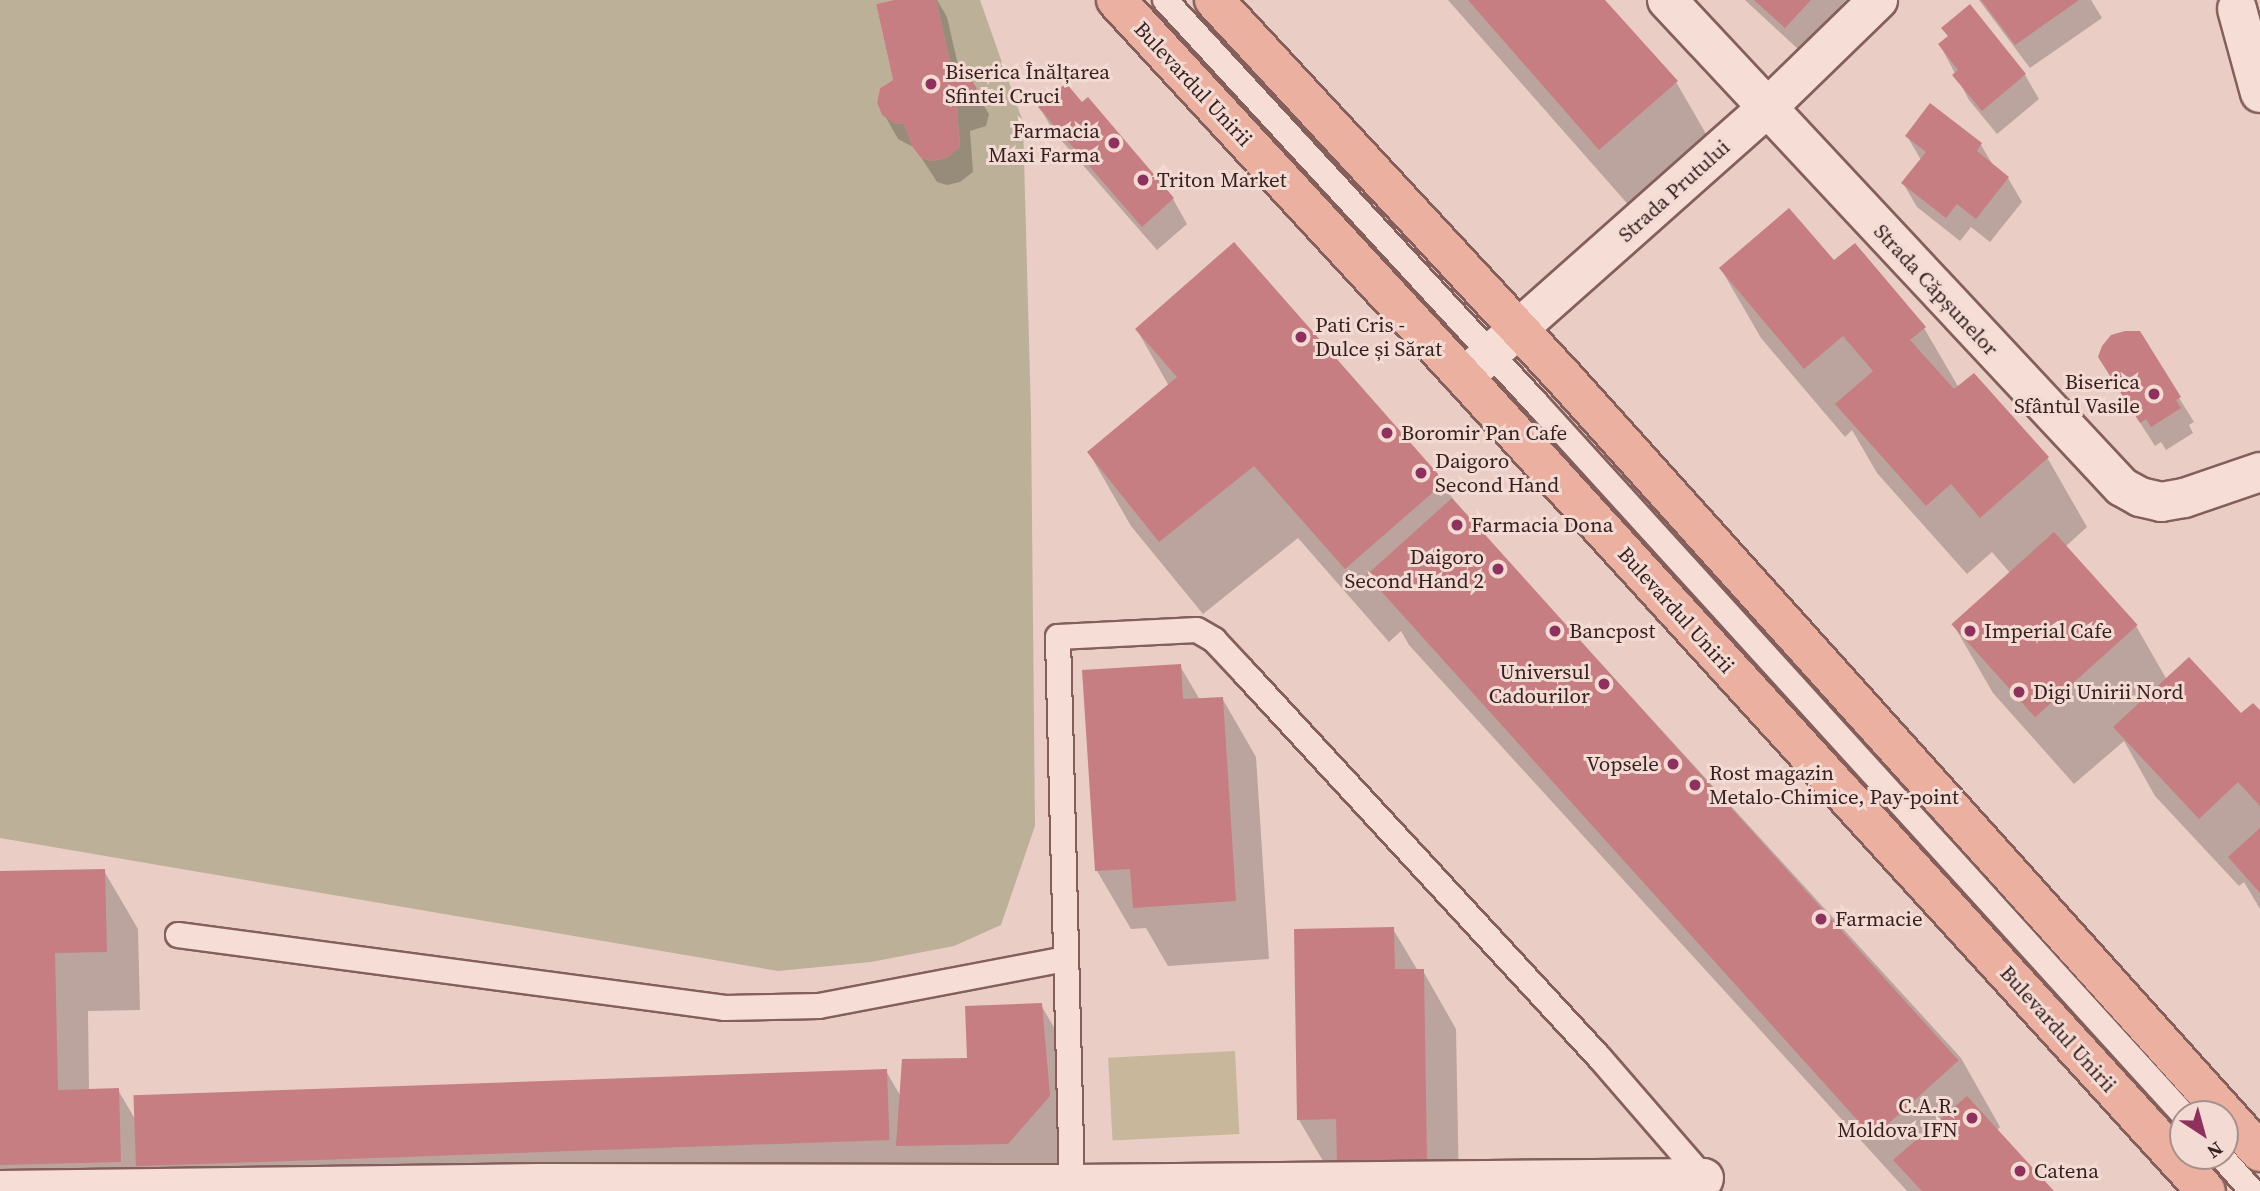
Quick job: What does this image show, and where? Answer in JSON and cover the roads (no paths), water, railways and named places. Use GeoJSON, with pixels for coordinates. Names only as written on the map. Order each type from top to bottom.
{"type":"FeatureCollection","features":[{"type":"Feature","properties":{"kind":"main road","name":"Bulevardul Unirii"},"geometry":{"type":"LineString","coordinates":[[1116,0],[1478,365],[2206,1191]]}},
{"type":"Feature","properties":{"kind":"main road"},"geometry":{"type":"LineString","coordinates":[[1214,0],[1519,329],[2260,1152]]}},
{"type":"Feature","properties":{"kind":"street","name":"Strada Căpșunelor"},"geometry":{"type":"LineString","coordinates":[[1667,0],[2122,487],[2140,497],[2161,502],[2185,498],[2260,472]]}},
{"type":"Feature","properties":{"kind":"street","name":"Strada Prutului"},"geometry":{"type":"LineString","coordinates":[[1478,365],[1767,108],[1878,0]]}},
{"type":"Feature","properties":{"kind":"street"},"geometry":{"type":"LineString","coordinates":[[2237,9],[2260,93]]}},
{"type":"Feature","properties":{"kind":"street"},"geometry":{"type":"LineString","coordinates":[[0,1190],[1072,1184],[1709,1185]]}},
{"type":"Feature","properties":{"kind":"lane"},"geometry":{"type":"LineString","coordinates":[[1165,0],[1478,365],[2170,1100]]}},
{"type":"Feature","properties":{"kind":"lane"},"geometry":{"type":"LineString","coordinates":[[1072,1184],[1058,637],[1197,630],[1214,640],[1253,681],[1599,1056],[1709,1185]]}},
{"type":"Feature","properties":{"kind":"lane"},"geometry":{"type":"LineString","coordinates":[[178,934],[725,1008],[819,1006],[1066,959]]}},
{"type":"Feature","properties":{"kind":"lane"},"geometry":{"type":"LineString","coordinates":[[2233,1170],[2252,1191]]}},
{"type":"Feature","properties":{"kind":"place","name":"Biserica Înălțarea Sfintei Cruci"},"geometry":{"type":"Point","coordinates":[931,84]}},
{"type":"Feature","properties":{"kind":"place","name":"Farmacia Maxi Farma"},"geometry":{"type":"Point","coordinates":[1114,143]}},
{"type":"Feature","properties":{"kind":"place","name":"Triton Market"},"geometry":{"type":"Point","coordinates":[1143,180]}},
{"type":"Feature","properties":{"kind":"place","name":"Pati Cris - Dulce și Sărat"},"geometry":{"type":"Point","coordinates":[1301,337]}},
{"type":"Feature","properties":{"kind":"place","name":"Biserica Sfântul Vasile"},"geometry":{"type":"Point","coordinates":[2154,394]}},
{"type":"Feature","properties":{"kind":"place","name":"Boromir Pan Cafe"},"geometry":{"type":"Point","coordinates":[1387,433]}},
{"type":"Feature","properties":{"kind":"place","name":"Daigoro Second Hand"},"geometry":{"type":"Point","coordinates":[1421,473]}},
{"type":"Feature","properties":{"kind":"place","name":"Farmacia Dona"},"geometry":{"type":"Point","coordinates":[1457,525]}},
{"type":"Feature","properties":{"kind":"place","name":"Daigoro Second Hand 2"},"geometry":{"type":"Point","coordinates":[1498,569]}},
{"type":"Feature","properties":{"kind":"place","name":"Bancpost"},"geometry":{"type":"Point","coordinates":[1555,631]}},
{"type":"Feature","properties":{"kind":"place","name":"Imperial Cafe"},"geometry":{"type":"Point","coordinates":[1970,631]}},
{"type":"Feature","properties":{"kind":"place","name":"Universul Cadourilor"},"geometry":{"type":"Point","coordinates":[1604,684]}},
{"type":"Feature","properties":{"kind":"place","name":"Digi Unirii Nord"},"geometry":{"type":"Point","coordinates":[2019,692]}},
{"type":"Feature","properties":{"kind":"place","name":"Vopsele"},"geometry":{"type":"Point","coordinates":[1673,764]}},
{"type":"Feature","properties":{"kind":"place","name":"Rost magazin Metalo-Chimice, Pay-point"},"geometry":{"type":"Point","coordinates":[1695,785]}},
{"type":"Feature","properties":{"kind":"place","name":"Farmacie"},"geometry":{"type":"Point","coordinates":[1821,919]}},
{"type":"Feature","properties":{"kind":"place","name":"C.A.R. Moldova IFN"},"geometry":{"type":"Point","coordinates":[1972,1118]}},
{"type":"Feature","properties":{"kind":"place","name":"Catena"},"geometry":{"type":"Point","coordinates":[2020,1171]}}]}
